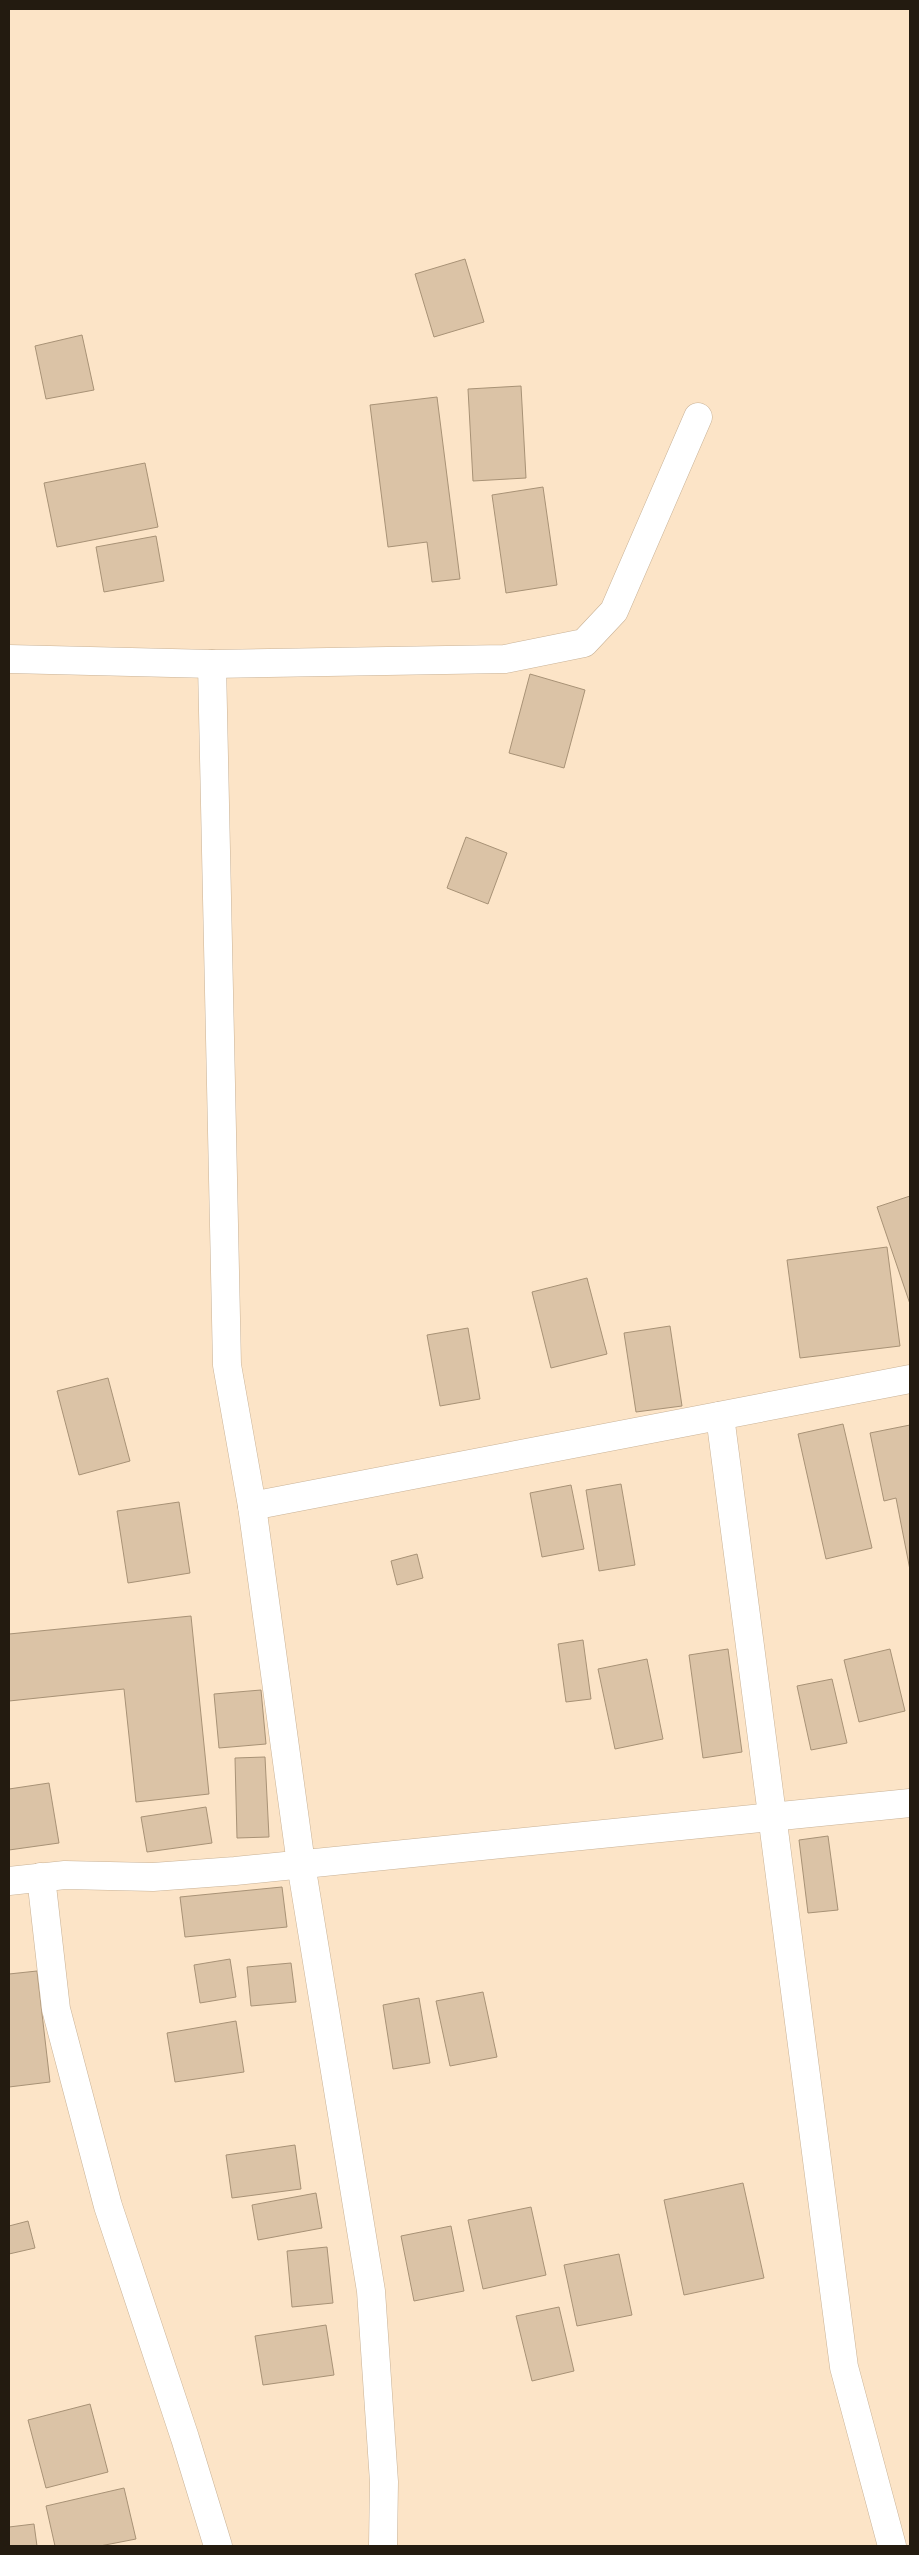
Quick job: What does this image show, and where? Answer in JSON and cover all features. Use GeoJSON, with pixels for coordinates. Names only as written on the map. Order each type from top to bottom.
{"type":"FeatureCollection","features":[{"type":"Feature","properties":{"kind":"street"},"geometry":{"type":"LineString","coordinates":[[9,659],[212,664],[505,659],[584,643],[614,611],[698,417]]}},
{"type":"Feature","properties":{"kind":"street"},"geometry":{"type":"LineString","coordinates":[[212,664],[227,1365],[252,1506],[301,1864],[371,2291],[384,2482],[383,2546]]}},
{"type":"Feature","properties":{"kind":"street"},"geometry":{"type":"LineString","coordinates":[[252,1506],[910,1379]]}},
{"type":"Feature","properties":{"kind":"street"},"geometry":{"type":"LineString","coordinates":[[720,1416],[770,1817],[844,2367],[892,2546]]}},
{"type":"Feature","properties":{"kind":"street"},"geometry":{"type":"LineString","coordinates":[[9,1881],[65,1875],[153,1878],[910,1803]]}},
{"type":"Feature","properties":{"kind":"street"},"geometry":{"type":"LineString","coordinates":[[41,1877],[56,2009],[106,2197],[186,2438],[218,2546]]}},
{"type":"Feature","properties":{"kind":"building"},"geometry":{"type":"Polygon","coordinates":[[[465,259],[484,322],[434,337],[415,274],[465,259]]]}},
{"type":"Feature","properties":{"kind":"building"},"geometry":{"type":"Polygon","coordinates":[[[82,335],[94,390],[46,399],[35,346],[82,335]]]}},
{"type":"Feature","properties":{"kind":"building"},"geometry":{"type":"Polygon","coordinates":[[[521,386],[526,478],[473,481],[468,389],[521,386]]]}},
{"type":"Feature","properties":{"kind":"building"},"geometry":{"type":"Polygon","coordinates":[[[437,397],[460,579],[432,582],[427,542],[388,547],[370,405],[437,397]]]}},
{"type":"Feature","properties":{"kind":"building"},"geometry":{"type":"Polygon","coordinates":[[[145,463],[158,527],[57,547],[44,483],[145,463]]]}},
{"type":"Feature","properties":{"kind":"building"},"geometry":{"type":"Polygon","coordinates":[[[543,487],[557,585],[506,593],[492,495],[543,487]]]}},
{"type":"Feature","properties":{"kind":"building"},"geometry":{"type":"Polygon","coordinates":[[[156,536],[164,581],[104,592],[96,547],[156,536]]]}},
{"type":"Feature","properties":{"kind":"building"},"geometry":{"type":"Polygon","coordinates":[[[530,674],[585,690],[564,768],[509,753],[530,674]]]}},
{"type":"Feature","properties":{"kind":"building"},"geometry":{"type":"Polygon","coordinates":[[[466,837],[507,853],[488,904],[447,888],[466,837]]]}},
{"type":"Feature","properties":{"kind":"building"},"geometry":{"type":"Polygon","coordinates":[[[910,1196],[910,1304],[877,1207],[910,1196]]]}},
{"type":"Feature","properties":{"kind":"building"},"geometry":{"type":"Polygon","coordinates":[[[887,1247],[900,1346],[800,1358],[787,1260],[887,1247]]]}},
{"type":"Feature","properties":{"kind":"building"},"geometry":{"type":"Polygon","coordinates":[[[587,1278],[607,1354],[551,1368],[532,1292],[587,1278]]]}},
{"type":"Feature","properties":{"kind":"building"},"geometry":{"type":"Polygon","coordinates":[[[670,1326],[682,1406],[636,1412],[624,1333],[670,1326]]]}},
{"type":"Feature","properties":{"kind":"building"},"geometry":{"type":"Polygon","coordinates":[[[468,1328],[480,1399],[440,1406],[427,1335],[468,1328]]]}},
{"type":"Feature","properties":{"kind":"building"},"geometry":{"type":"Polygon","coordinates":[[[108,1378],[130,1461],[79,1475],[57,1391],[108,1378]]]}},
{"type":"Feature","properties":{"kind":"building"},"geometry":{"type":"Polygon","coordinates":[[[843,1424],[872,1548],[826,1559],[798,1434],[843,1424]]]}},
{"type":"Feature","properties":{"kind":"building"},"geometry":{"type":"Polygon","coordinates":[[[910,1425],[910,1570],[896,1498],[884,1501],[870,1433],[910,1425]]]}},
{"type":"Feature","properties":{"kind":"building"},"geometry":{"type":"Polygon","coordinates":[[[621,1484],[635,1565],[599,1571],[586,1490],[621,1484]]]}},
{"type":"Feature","properties":{"kind":"building"},"geometry":{"type":"Polygon","coordinates":[[[571,1485],[584,1549],[542,1557],[530,1493],[571,1485]]]}},
{"type":"Feature","properties":{"kind":"building"},"geometry":{"type":"Polygon","coordinates":[[[179,1502],[190,1573],[128,1583],[117,1511],[179,1502]]]}},
{"type":"Feature","properties":{"kind":"building"},"geometry":{"type":"Polygon","coordinates":[[[417,1554],[423,1578],[397,1585],[391,1561],[417,1554]]]}},
{"type":"Feature","properties":{"kind":"building"},"geometry":{"type":"Polygon","coordinates":[[[191,1616],[209,1794],[136,1802],[124,1689],[9,1701],[9,1634],[191,1616]]]}},
{"type":"Feature","properties":{"kind":"building"},"geometry":{"type":"Polygon","coordinates":[[[583,1640],[591,1699],[566,1702],[558,1644],[583,1640]]]}},
{"type":"Feature","properties":{"kind":"building"},"geometry":{"type":"Polygon","coordinates":[[[728,1649],[742,1752],[703,1758],[689,1655],[728,1649]]]}},
{"type":"Feature","properties":{"kind":"building"},"geometry":{"type":"Polygon","coordinates":[[[890,1649],[905,1711],[859,1722],[844,1660],[890,1649]]]}},
{"type":"Feature","properties":{"kind":"building"},"geometry":{"type":"Polygon","coordinates":[[[647,1659],[663,1739],[615,1749],[598,1669],[647,1659]]]}},
{"type":"Feature","properties":{"kind":"building"},"geometry":{"type":"Polygon","coordinates":[[[832,1679],[847,1743],[811,1750],[797,1686],[832,1679]]]}},
{"type":"Feature","properties":{"kind":"building"},"geometry":{"type":"Polygon","coordinates":[[[261,1690],[266,1744],[219,1748],[214,1694],[261,1690]]]}},
{"type":"Feature","properties":{"kind":"building"},"geometry":{"type":"Polygon","coordinates":[[[265,1757],[269,1837],[237,1838],[235,1758],[265,1757]]]}},
{"type":"Feature","properties":{"kind":"building"},"geometry":{"type":"Polygon","coordinates":[[[49,1783],[59,1843],[9,1850],[9,1789],[49,1783]]]}},
{"type":"Feature","properties":{"kind":"building"},"geometry":{"type":"Polygon","coordinates":[[[206,1807],[212,1843],[147,1852],[141,1817],[206,1807]]]}},
{"type":"Feature","properties":{"kind":"building"},"geometry":{"type":"Polygon","coordinates":[[[828,1836],[838,1910],[808,1913],[799,1840],[828,1836]]]}},
{"type":"Feature","properties":{"kind":"building"},"geometry":{"type":"Polygon","coordinates":[[[282,1887],[287,1927],[185,1937],[180,1897],[282,1887]]]}},
{"type":"Feature","properties":{"kind":"building"},"geometry":{"type":"Polygon","coordinates":[[[230,1959],[236,1997],[200,2003],[194,1965],[230,1959]]]}},
{"type":"Feature","properties":{"kind":"building"},"geometry":{"type":"Polygon","coordinates":[[[291,1963],[296,2002],[251,2006],[247,1967],[291,1963]]]}},
{"type":"Feature","properties":{"kind":"building"},"geometry":{"type":"Polygon","coordinates":[[[37,1971],[50,2082],[9,2087],[9,1974],[37,1971]]]}},
{"type":"Feature","properties":{"kind":"building"},"geometry":{"type":"Polygon","coordinates":[[[483,1992],[497,2057],[450,2066],[436,2001],[483,1992]]]}},
{"type":"Feature","properties":{"kind":"building"},"geometry":{"type":"Polygon","coordinates":[[[419,1998],[430,2063],[393,2069],[383,2005],[419,1998]]]}},
{"type":"Feature","properties":{"kind":"building"},"geometry":{"type":"Polygon","coordinates":[[[236,2021],[244,2072],[175,2082],[167,2033],[236,2021]]]}},
{"type":"Feature","properties":{"kind":"building"},"geometry":{"type":"Polygon","coordinates":[[[295,2145],[301,2189],[232,2198],[226,2155],[295,2145]]]}},
{"type":"Feature","properties":{"kind":"building"},"geometry":{"type":"Polygon","coordinates":[[[743,2183],[764,2278],[684,2295],[664,2200],[743,2183]]]}},
{"type":"Feature","properties":{"kind":"building"},"geometry":{"type":"Polygon","coordinates":[[[316,2193],[322,2228],[258,2240],[252,2205],[316,2193]]]}},
{"type":"Feature","properties":{"kind":"building"},"geometry":{"type":"Polygon","coordinates":[[[531,2207],[546,2275],[483,2289],[468,2220],[531,2207]]]}},
{"type":"Feature","properties":{"kind":"building"},"geometry":{"type":"Polygon","coordinates":[[[28,2221],[35,2248],[9,2254],[9,2226],[28,2221]]]}},
{"type":"Feature","properties":{"kind":"building"},"geometry":{"type":"Polygon","coordinates":[[[451,2226],[464,2291],[414,2301],[401,2236],[451,2226]]]}},
{"type":"Feature","properties":{"kind":"building"},"geometry":{"type":"Polygon","coordinates":[[[327,2247],[333,2303],[292,2307],[287,2251],[327,2247]]]}},
{"type":"Feature","properties":{"kind":"building"},"geometry":{"type":"Polygon","coordinates":[[[619,2254],[632,2315],[577,2326],[564,2265],[619,2254]]]}},
{"type":"Feature","properties":{"kind":"building"},"geometry":{"type":"Polygon","coordinates":[[[559,2307],[574,2371],[532,2381],[516,2316],[559,2307]]]}},
{"type":"Feature","properties":{"kind":"building"},"geometry":{"type":"Polygon","coordinates":[[[326,2325],[334,2375],[263,2385],[255,2336],[326,2325]]]}},
{"type":"Feature","properties":{"kind":"building"},"geometry":{"type":"Polygon","coordinates":[[[90,2404],[108,2472],[46,2488],[28,2420],[90,2404]]]}},
{"type":"Feature","properties":{"kind":"building"},"geometry":{"type":"Polygon","coordinates":[[[124,2488],[136,2539],[100,2546],[55,2546],[46,2506],[124,2488]]]}},
{"type":"Feature","properties":{"kind":"building"},"geometry":{"type":"Polygon","coordinates":[[[34,2524],[37,2546],[9,2546],[9,2527],[34,2524]]]}}]}
